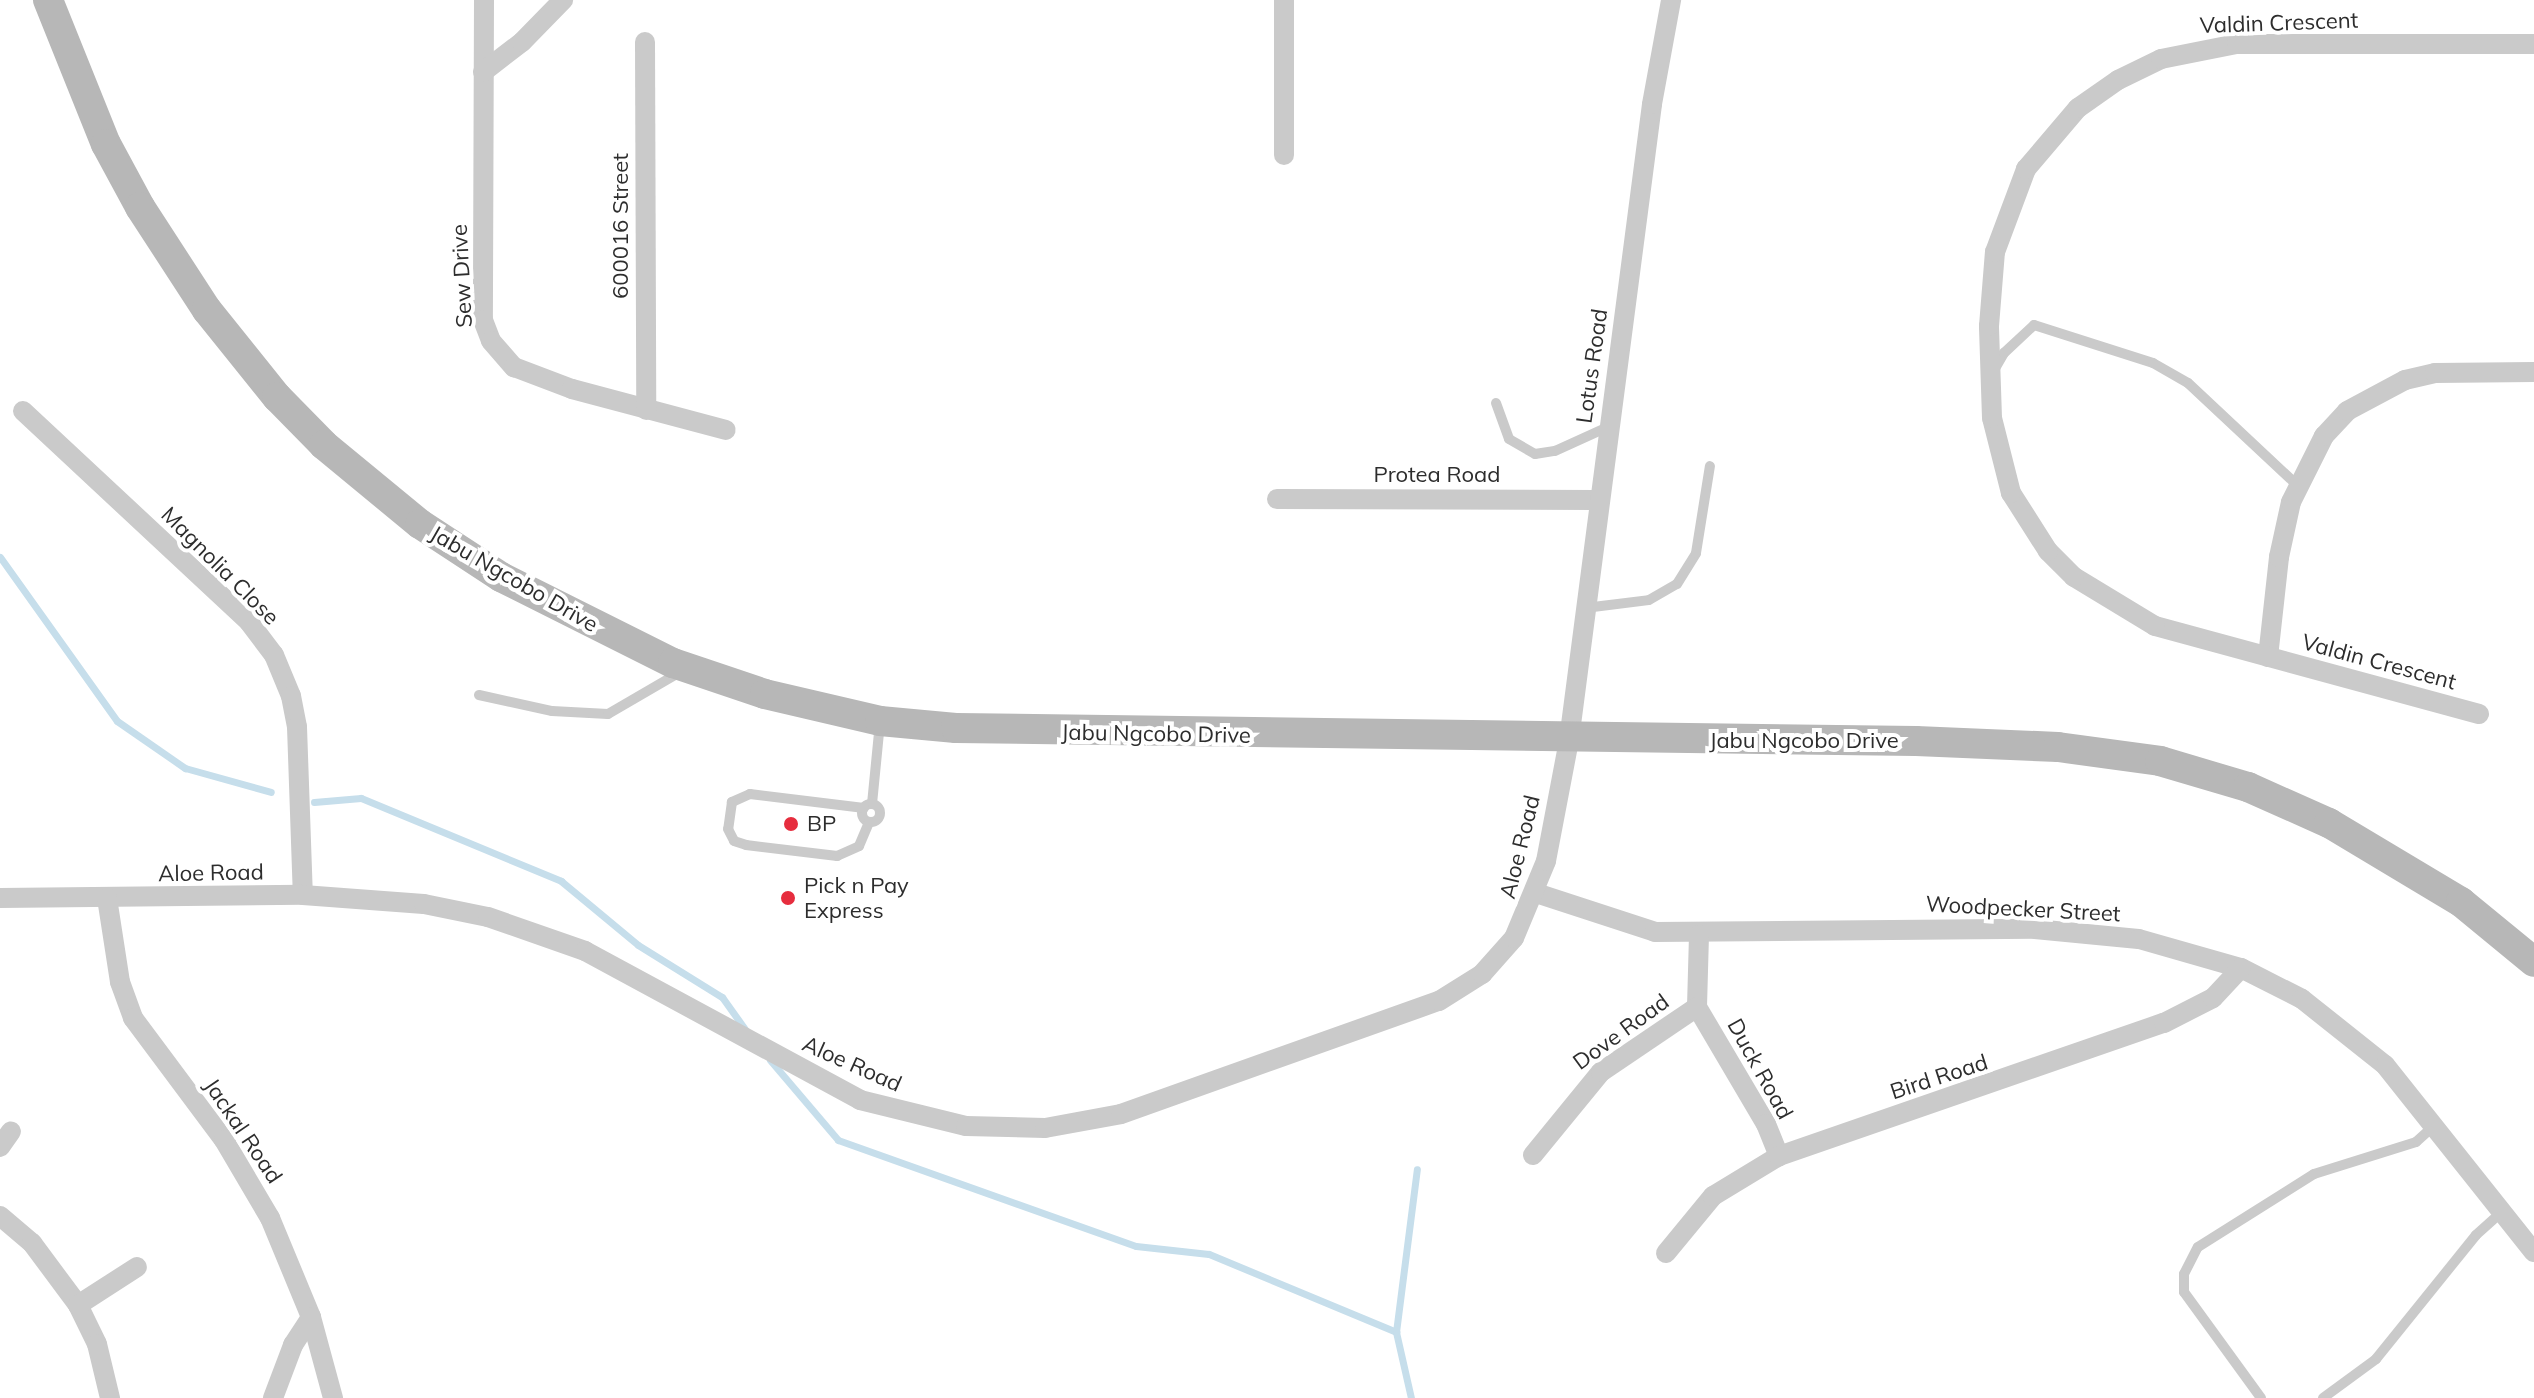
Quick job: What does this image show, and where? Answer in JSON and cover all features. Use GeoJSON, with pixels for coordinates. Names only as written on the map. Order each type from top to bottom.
{"type":"FeatureCollection","features":[{"type":"Feature","properties":{"kind":"main road","name":"Jabu Ngcobo Drive"},"geometry":{"type":"LineString","coordinates":[[48,0],[101,132],[140,207],[207,310],[277,397],[324,445],[420,524],[575,617],[688,668],[765,694],[880,721],[1046,732],[1569,740],[1916,741],[2058,747],[2160,761],[2248,787],[2343,831],[2461,902],[2534,962]]}},
{"type":"Feature","properties":{"kind":"street","name":"Sew Drive"},"geometry":{"type":"LineString","coordinates":[[484,0],[486,331],[514,367],[646,410],[726,430]]}},
{"type":"Feature","properties":{"kind":"street"},"geometry":{"type":"LineString","coordinates":[[483,72],[522,42],[563,0]]}},
{"type":"Feature","properties":{"kind":"street"},"geometry":{"type":"LineString","coordinates":[[1284,0],[1284,155]]}},
{"type":"Feature","properties":{"kind":"street","name":"Lotus Road"},"geometry":{"type":"LineString","coordinates":[[1569,740],[1597,500],[1671,0]]}},
{"type":"Feature","properties":{"kind":"street","name":"600016 Street"},"geometry":{"type":"LineString","coordinates":[[645,42],[646,410]]}},
{"type":"Feature","properties":{"kind":"street","name":"Valdin Crescent"},"geometry":{"type":"LineString","coordinates":[[2479,714],[2155,626],[2074,577],[2048,551],[2011,493],[1992,418],[1989,381],[1995,252],[2010,202],[2052,135],[2118,80],[2161,59],[2237,44],[2534,44]]}},
{"type":"Feature","properties":{"kind":"street"},"geometry":{"type":"LineString","coordinates":[[2268,657],[2279,557],[2298,486],[2324,436],[2376,392],[2435,373],[2534,372]]}},
{"type":"Feature","properties":{"kind":"street","name":"Magnolia Close"},"geometry":{"type":"LineString","coordinates":[[23,411],[249,622],[274,655],[291,696],[297,727],[303,895]]}},
{"type":"Feature","properties":{"kind":"street","name":"Protea Road"},"geometry":{"type":"LineString","coordinates":[[1277,499],[1597,500]]}},
{"type":"Feature","properties":{"kind":"street","name":"Aloe Road"},"geometry":{"type":"LineString","coordinates":[[0,898],[303,895],[424,904],[547,936],[636,976],[860,1100],[916,1117],[1006,1129],[1087,1122],[1135,1110],[1439,1001],[1500,957],[1536,893],[1569,740]]}},
{"type":"Feature","properties":{"kind":"street","name":"Woodpecker Street"},"geometry":{"type":"LineString","coordinates":[[1536,893],[1633,928],[1699,935],[2035,929],[2139,939],[2241,968],[2302,999],[2385,1065],[2436,1123],[2534,1252]]}},
{"type":"Feature","properties":{"kind":"street","name":"Jackal Road"},"geometry":{"type":"LineString","coordinates":[[107,898],[120,982],[133,1018],[257,1194],[311,1317],[333,1398]]}},
{"type":"Feature","properties":{"kind":"street","name":"Dove Road"},"geometry":{"type":"LineString","coordinates":[[1533,1155],[1601,1072],[1697,1007],[1699,935]]}},
{"type":"Feature","properties":{"kind":"street","name":"Bird Road"},"geometry":{"type":"LineString","coordinates":[[1666,1253],[1713,1196],[1779,1156],[2164,1023],[2213,998],[2241,968]]}},
{"type":"Feature","properties":{"kind":"street","name":"Duck Road"},"geometry":{"type":"LineString","coordinates":[[1697,1007],[1766,1124],[1779,1156]]}},
{"type":"Feature","properties":{"kind":"street"},"geometry":{"type":"LineString","coordinates":[[0,1216],[32,1243],[78,1305],[97,1344],[110,1398]]}},
{"type":"Feature","properties":{"kind":"street"},"geometry":{"type":"LineString","coordinates":[[78,1305],[137,1267]]}},
{"type":"Feature","properties":{"kind":"street"},"geometry":{"type":"LineString","coordinates":[[273,1398],[293,1345],[311,1317]]}},
{"type":"Feature","properties":{"kind":"lane"},"geometry":{"type":"LineString","coordinates":[[1989,381],[2004,353],[2034,325],[2139,358],[2188,383],[2298,486]]}},
{"type":"Feature","properties":{"kind":"lane"},"geometry":{"type":"LineString","coordinates":[[1496,403],[1509,439],[1535,454],[1555,451],[1608,427]]}},
{"type":"Feature","properties":{"kind":"lane"},"geometry":{"type":"LineString","coordinates":[[1584,609],[1649,600],[1677,584],[1696,553],[1710,466]]}},
{"type":"Feature","properties":{"kind":"lane"},"geometry":{"type":"LineString","coordinates":[[479,695],[552,711],[608,714],[688,668]]}},
{"type":"Feature","properties":{"kind":"lane"},"geometry":{"type":"LineString","coordinates":[[869,822],[881,815],[868,806],[750,794],[732,802],[728,829],[734,841],[746,845],[837,856],[859,846],[869,822],[868,806],[880,721]]}},
{"type":"Feature","properties":{"kind":"lane"},"geometry":{"type":"LineString","coordinates":[[2261,1398],[2184,1292],[2184,1274],[2198,1247],[2281,1191],[2314,1174],[2416,1142],[2436,1123]]}},
{"type":"Feature","properties":{"kind":"lane"},"geometry":{"type":"LineString","coordinates":[[2323,1398],[2376,1359],[2476,1235],[2504,1210]]}},
{"type":"Feature","properties":{"kind":"waterway"},"geometry":{"type":"LineString","coordinates":[[0,557],[117,721],[185,768],[271,792]]}},
{"type":"Feature","properties":{"kind":"waterway"},"geometry":{"type":"LineString","coordinates":[[314,802],[361,798],[561,881],[638,945],[722,997],[747,1032]]}},
{"type":"Feature","properties":{"kind":"waterway"},"geometry":{"type":"LineString","coordinates":[[770,1060],[838,1140],[1136,1246],[1209,1254],[1396,1332]]}},
{"type":"Feature","properties":{"kind":"waterway"},"geometry":{"type":"LineString","coordinates":[[1411,1398],[1396,1332],[1417,1169]]}},
{"type":"Feature","properties":{"kind":"place","name":"BP"},"geometry":{"type":"Point","coordinates":[791,824]}},
{"type":"Feature","properties":{"kind":"place","name":"Pick n Pay Express"},"geometry":{"type":"Point","coordinates":[788,898]}}]}
